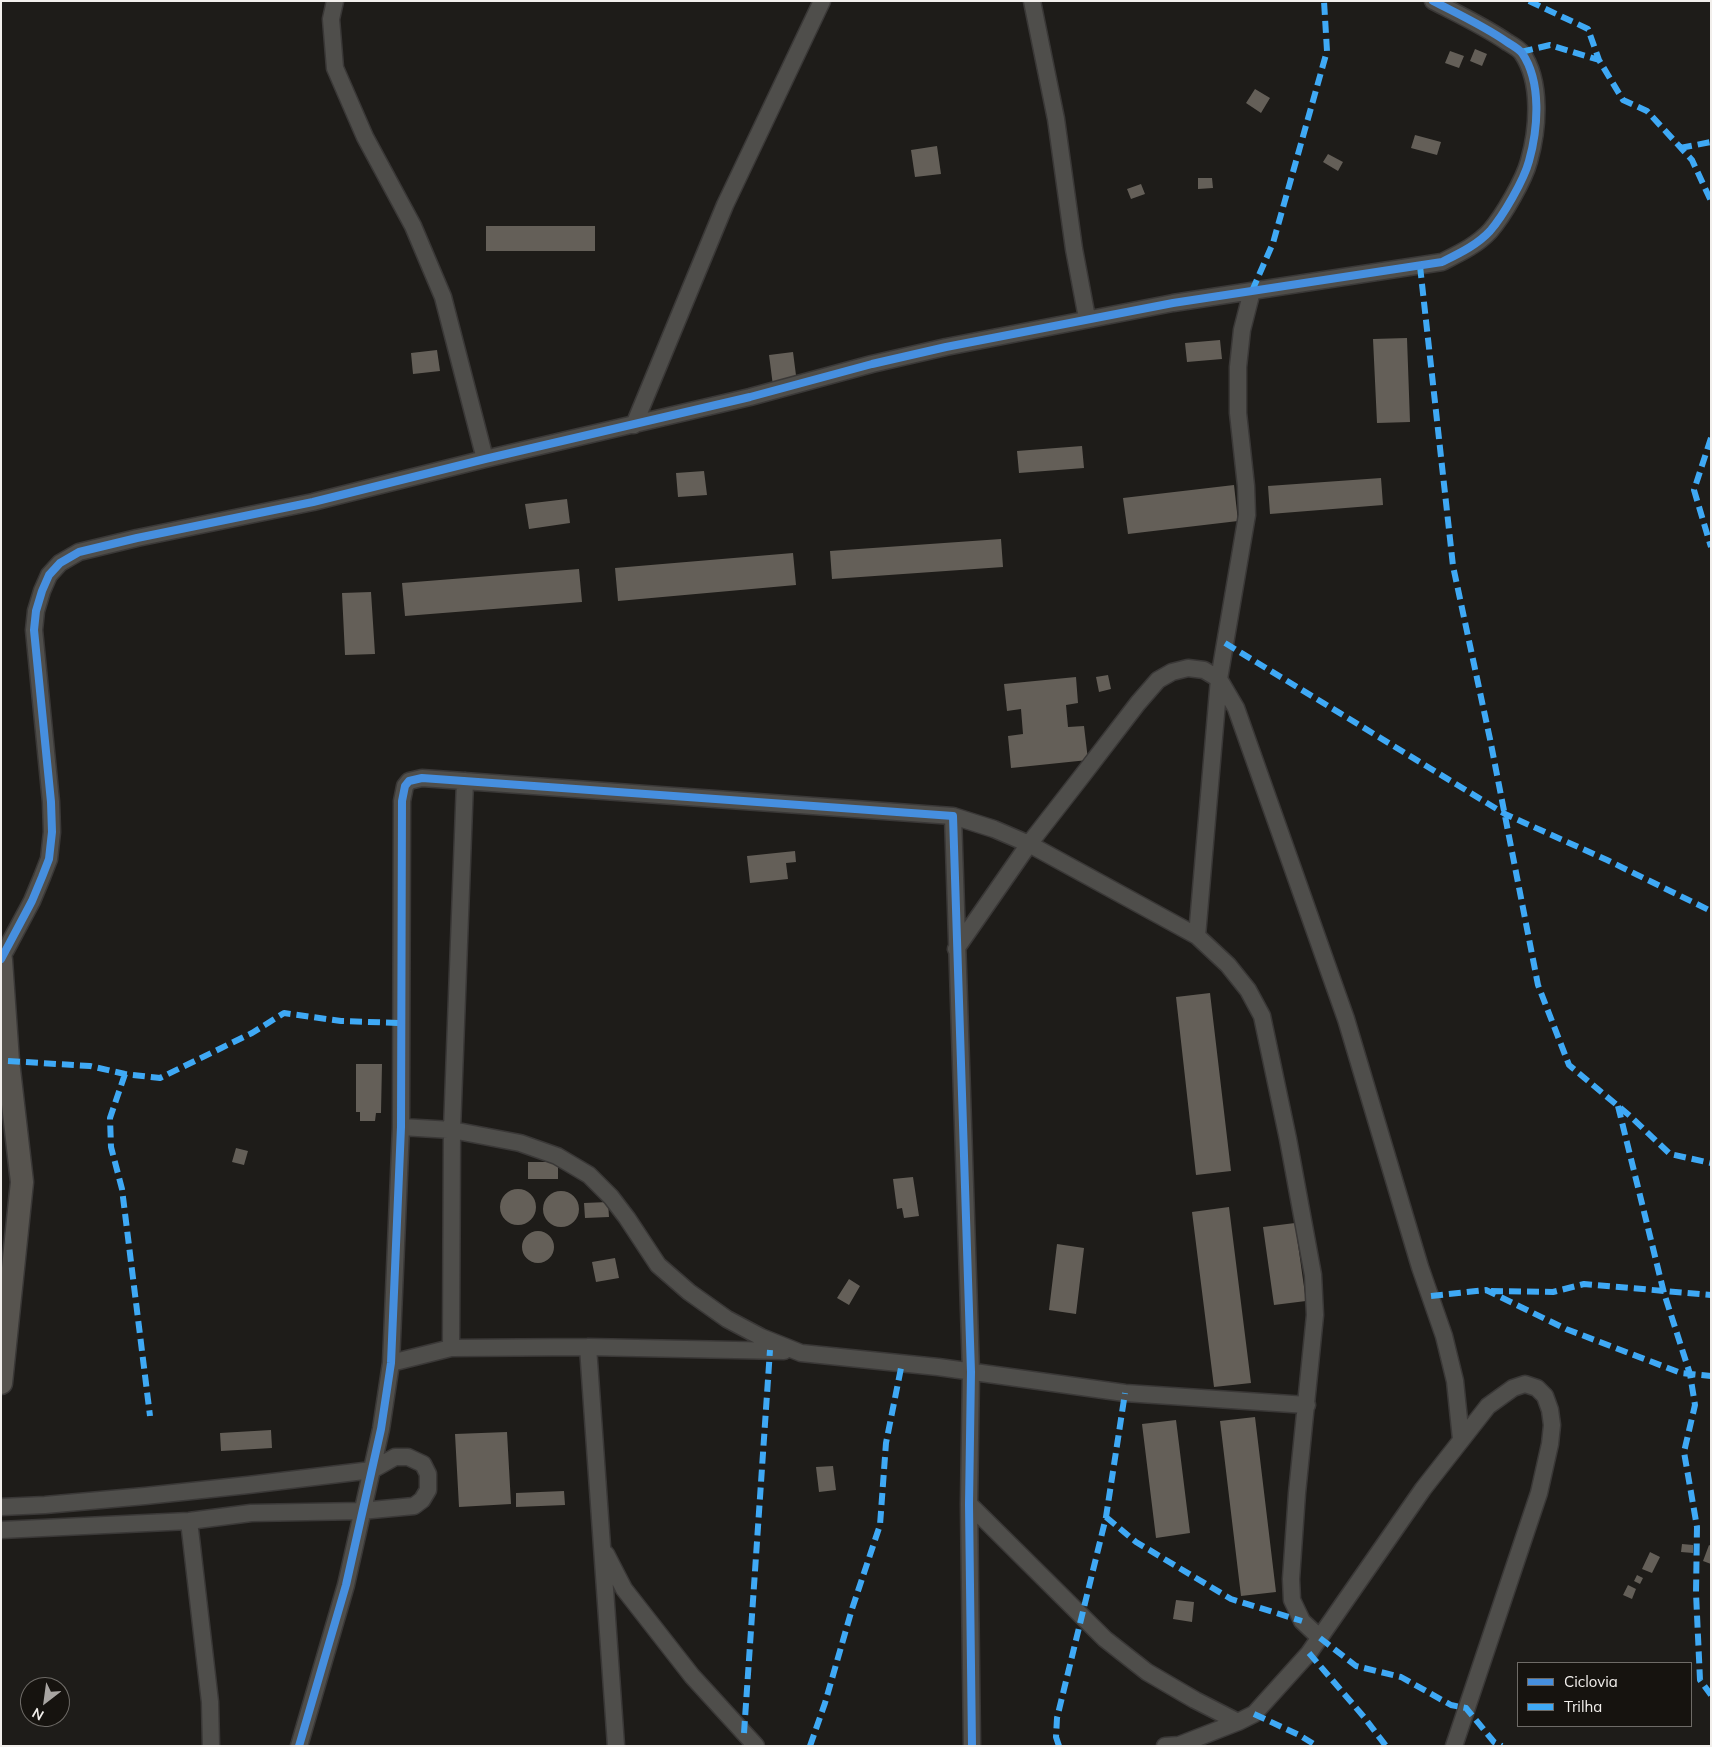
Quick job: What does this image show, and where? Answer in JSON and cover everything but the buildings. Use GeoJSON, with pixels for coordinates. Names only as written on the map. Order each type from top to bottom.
{"type":"FeatureCollection","features":[{"type":"Feature","properties":{"kind":"main road"},"geometry":{"type":"LineString","coordinates":[[1,960],[8,1060],[22,1182],[1,1383]]}},
{"type":"Feature","properties":{"kind":"street"},"geometry":{"type":"LineString","coordinates":[[335,1],[331,18],[336,68],[365,137],[413,226],[443,297],[485,459]]}},
{"type":"Feature","properties":{"kind":"street"},"geometry":{"type":"LineString","coordinates":[[634,425],[725,205],[822,1]]}},
{"type":"Feature","properties":{"kind":"street"},"geometry":{"type":"LineString","coordinates":[[1032,1],[1056,119],[1074,249],[1086,318]]}},
{"type":"Feature","properties":{"kind":"street"},"geometry":{"type":"LineString","coordinates":[[1,960],[32,901],[49,859],[52,832],[51,802],[34,630],[36,611],[42,591],[49,575],[60,563],[79,552],[137,538],[313,502],[485,459],[750,397],[872,364],[946,347],[1086,318],[1442,262],[1468,250],[1490,231],[1502,214],[1529,162],[1536,100],[1532,72],[1521,52],[1472,21],[1433,1]]}},
{"type":"Feature","properties":{"kind":"street"},"geometry":{"type":"LineString","coordinates":[[1196,936],[1219,679],[1247,515],[1246,486],[1238,413],[1238,367],[1242,330],[1252,291]]}},
{"type":"Feature","properties":{"kind":"street"},"geometry":{"type":"LineString","coordinates":[[956,949],[1028,844],[1158,680],[1172,672],[1188,668],[1204,670],[1219,679],[1236,708],[1346,1019],[1420,1267],[1444,1336],[1455,1381],[1461,1439]]}},
{"type":"Feature","properties":{"kind":"street"},"geometry":{"type":"LineString","coordinates":[[299,1746],[346,1585],[361,1511],[381,1429],[391,1363],[401,1128],[403,792],[409,781],[416,779],[952,816],[994,829],[1028,844],[1196,936],[1228,965],[1248,990],[1262,1016],[1288,1139],[1313,1275],[1316,1315],[1297,1493],[1291,1579],[1292,1600],[1302,1620],[1320,1638]]}},
{"type":"Feature","properties":{"kind":"street"},"geometry":{"type":"LineString","coordinates":[[451,1348],[452,1130],[465,781]]}},
{"type":"Feature","properties":{"kind":"street"},"geometry":{"type":"LineString","coordinates":[[952,816],[971,1372],[969,1504],[972,1746]]}},
{"type":"Feature","properties":{"kind":"street"},"geometry":{"type":"LineString","coordinates":[[401,1128],[452,1130],[520,1143],[557,1156],[589,1175],[611,1197],[658,1265],[689,1292],[736,1324],[761,1337],[801,1353]]}},
{"type":"Feature","properties":{"kind":"street"},"geometry":{"type":"LineString","coordinates":[[391,1363],[451,1348],[588,1347],[770,1350],[971,1372],[1125,1393],[1307,1405]]}},
{"type":"Feature","properties":{"kind":"street"},"geometry":{"type":"LineString","coordinates":[[588,1347],[616,1746]]}},
{"type":"Feature","properties":{"kind":"street"},"geometry":{"type":"LineString","coordinates":[[1164,1746],[1179,1745],[1254,1714],[1320,1638],[1423,1489],[1488,1406],[1514,1388],[1525,1384],[1537,1388],[1545,1396],[1550,1410],[1552,1425],[1550,1444],[1539,1493],[1454,1746]]}},
{"type":"Feature","properties":{"kind":"street"},"geometry":{"type":"LineString","coordinates":[[1,1507],[54,1504],[229,1487],[372,1470],[395,1457],[408,1457],[423,1464],[428,1474],[428,1490],[422,1500],[414,1506],[361,1511],[251,1513],[189,1521],[1,1530]]}},
{"type":"Feature","properties":{"kind":"street"},"geometry":{"type":"LineString","coordinates":[[969,1504],[1105,1639],[1147,1672],[1238,1722]]}},
{"type":"Feature","properties":{"kind":"street"},"geometry":{"type":"LineString","coordinates":[[189,1521],[210,1702],[211,1746]]}},
{"type":"Feature","properties":{"kind":"street"},"geometry":{"type":"LineString","coordinates":[[602,1547],[624,1589],[646,1618],[692,1676],[756,1746]]}},
{"type":"Feature","properties":{"kind":"marked path"},"geometry":{"type":"LineString","coordinates":[[1252,291],[1273,243],[1327,51],[1324,1]]}},
{"type":"Feature","properties":{"kind":"marked path"},"geometry":{"type":"LineString","coordinates":[[1529,1],[1588,29],[1599,60]]}},
{"type":"Feature","properties":{"kind":"marked path"},"geometry":{"type":"LineString","coordinates":[[1521,52],[1550,45],[1599,60],[1623,100],[1647,111],[1692,160],[1711,201]]}},
{"type":"Feature","properties":{"kind":"marked path"},"geometry":{"type":"LineString","coordinates":[[1680,148],[1711,142]]}},
{"type":"Feature","properties":{"kind":"marked path"},"geometry":{"type":"LineString","coordinates":[[1420,266],[1453,566],[1490,739],[1538,985],[1569,1065],[1630,1116],[1670,1154],[1711,1163]]}},
{"type":"Feature","properties":{"kind":"marked path"},"geometry":{"type":"LineString","coordinates":[[1711,438],[1694,490],[1711,547]]}},
{"type":"Feature","properties":{"kind":"marked path"},"geometry":{"type":"LineString","coordinates":[[1225,643],[1505,814],[1607,860],[1711,911]]}},
{"type":"Feature","properties":{"kind":"marked path"},"geometry":{"type":"LineString","coordinates":[[8,1061],[90,1066],[125,1074],[160,1078],[252,1033],[284,1013],[341,1021],[401,1023]]}},
{"type":"Feature","properties":{"kind":"marked path"},"geometry":{"type":"LineString","coordinates":[[125,1074],[110,1118],[111,1147],[122,1189],[150,1416]]}},
{"type":"Feature","properties":{"kind":"marked path"},"geometry":{"type":"LineString","coordinates":[[1618,1106],[1664,1293],[1690,1374],[1695,1405],[1684,1452],[1697,1527],[1696,1593],[1700,1680],[1711,1695]]}},
{"type":"Feature","properties":{"kind":"marked path"},"geometry":{"type":"LineString","coordinates":[[1491,1291],[1553,1292],[1584,1284],[1711,1295]]}},
{"type":"Feature","properties":{"kind":"marked path"},"geometry":{"type":"LineString","coordinates":[[1431,1296],[1486,1290],[1566,1329],[1681,1373],[1711,1376]]}},
{"type":"Feature","properties":{"kind":"marked path"},"geometry":{"type":"LineString","coordinates":[[744,1733],[770,1350]]}},
{"type":"Feature","properties":{"kind":"marked path"},"geometry":{"type":"LineString","coordinates":[[810,1746],[880,1525],[886,1443],[902,1363]]}},
{"type":"Feature","properties":{"kind":"marked path"},"geometry":{"type":"LineString","coordinates":[[1059,1746],[1056,1737],[1057,1718],[1106,1517],[1125,1393]]}},
{"type":"Feature","properties":{"kind":"marked path"},"geometry":{"type":"LineString","coordinates":[[1106,1517],[1136,1542],[1231,1599],[1302,1621]]}},
{"type":"Feature","properties":{"kind":"marked path"},"geometry":{"type":"LineString","coordinates":[[1320,1638],[1356,1666],[1401,1677],[1451,1705],[1466,1708],[1494,1742],[1502,1746]]}},
{"type":"Feature","properties":{"kind":"marked path"},"geometry":{"type":"LineString","coordinates":[[1309,1653],[1364,1717],[1386,1746]]}},
{"type":"Feature","properties":{"kind":"marked path"},"geometry":{"type":"LineString","coordinates":[[1254,1714],[1299,1735],[1317,1746]]}},
{"type":"Feature","properties":{"kind":"cycle path"},"geometry":{"type":"LineString","coordinates":[[1,959],[32,901],[49,859],[52,832],[51,802],[34,630],[36,611],[42,591],[49,575],[60,563],[79,552],[137,538],[313,502],[485,459],[750,397],[872,364],[946,347],[1173,303],[1442,262],[1485,236],[1507,207],[1523,178],[1529,161],[1535,135],[1536,106],[1533,78],[1521,52],[1471,20],[1433,1]]}},
{"type":"Feature","properties":{"kind":"cycle path"},"geometry":{"type":"LineString","coordinates":[[299,1746],[346,1585],[381,1429],[391,1363],[401,1127],[402,801],[405,786],[409,781],[422,778],[953,816],[971,1372],[969,1504],[972,1746]]}}]}
